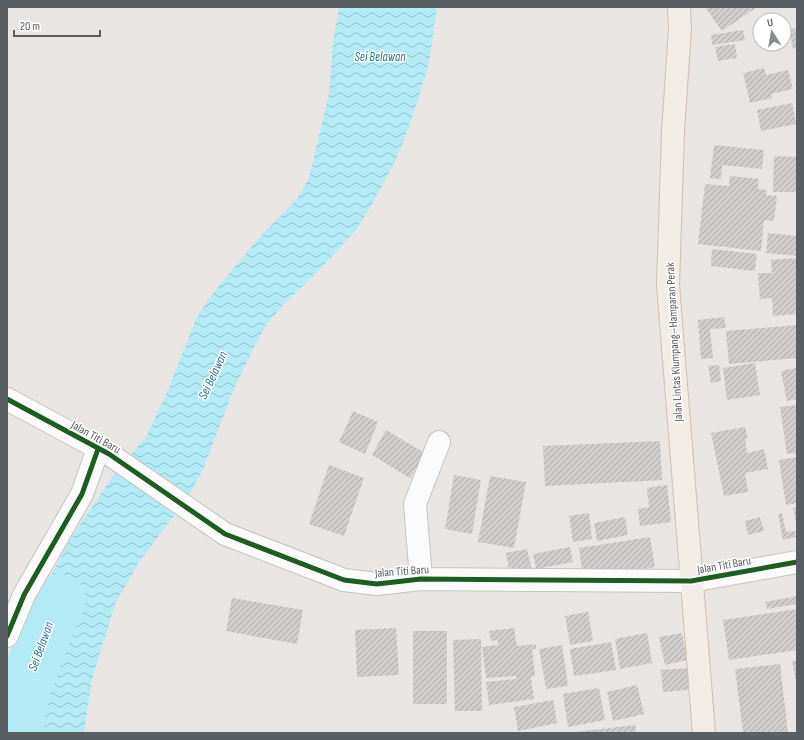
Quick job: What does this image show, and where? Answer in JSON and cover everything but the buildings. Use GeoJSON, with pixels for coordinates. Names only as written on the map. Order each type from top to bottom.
{"type":"FeatureCollection","features":[{"type":"Feature","properties":{"kind":"main road","name":"Jalan Lintas Klumpang–Hamparan Perak"},"geometry":{"type":"LineString","coordinates":[[679,7],[680,28],[673,132],[668,285],[704,733]]}},
{"type":"Feature","properties":{"kind":"street","name":"Jalan Titi Baru"},"geometry":{"type":"LineString","coordinates":[[7,399],[104,452],[225,534],[344,580],[377,584],[421,579],[691,581],[797,562]]}},
{"type":"Feature","properties":{"kind":"street"},"geometry":{"type":"LineString","coordinates":[[421,579],[415,504],[439,442]]}},
{"type":"Feature","properties":{"kind":"street"},"geometry":{"type":"LineString","coordinates":[[7,636],[24,595],[82,494],[104,452]]}},
{"type":"Feature","properties":{"kind":"water","name":"Sei Belawan"},"geometry":{"type":"Polygon","coordinates":[[[339,7],[437,7],[429,62],[405,138],[394,163],[370,208],[355,231],[320,269],[283,305],[266,325],[232,393],[204,467],[188,497],[141,559],[115,604],[92,679],[84,733],[30,733],[39,697],[38,684],[30,660],[31,648],[52,574],[70,540],[113,476],[146,437],[168,390],[196,319],[209,298],[259,238],[296,200],[309,178],[329,94],[333,42],[339,7]]]}},
{"type":"Feature","properties":{"kind":"waterway","name":"Sei Belawan"},"geometry":{"type":"LineString","coordinates":[[17,733],[23,692],[52,615],[60,600]]}},
{"type":"Feature","properties":{"kind":"cycle path"},"geometry":{"type":"LineString","coordinates":[[7,399],[109,454],[225,534],[344,580],[377,584],[421,579],[691,581],[797,562]]}},
{"type":"Feature","properties":{"kind":"cycle path"},"geometry":{"type":"LineString","coordinates":[[7,636],[24,595],[82,494],[98,449]]}}]}
